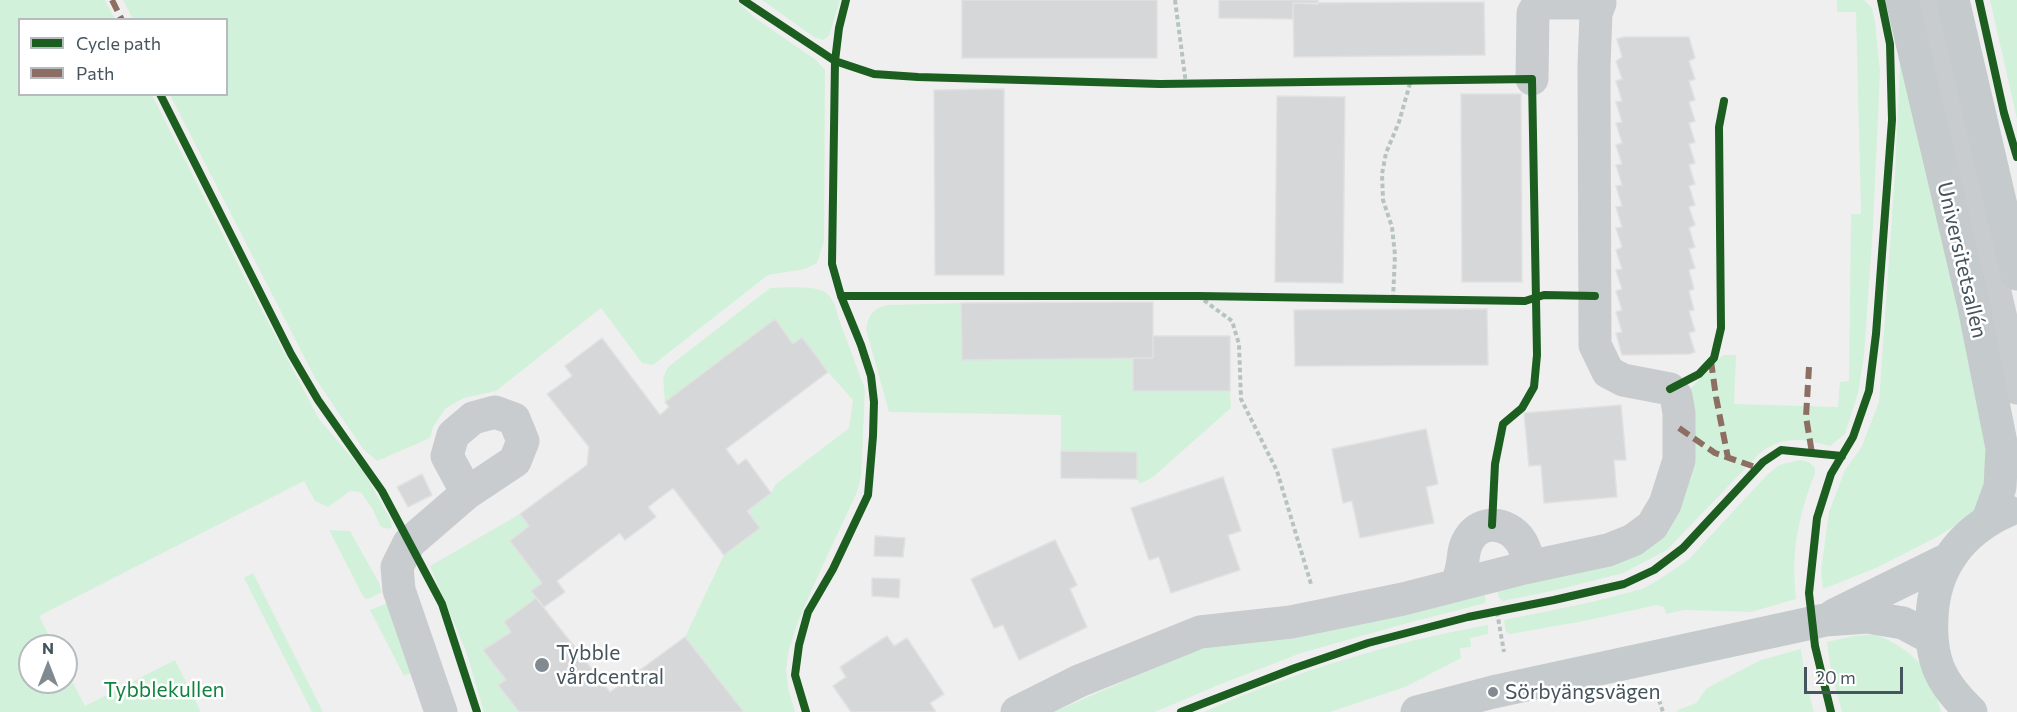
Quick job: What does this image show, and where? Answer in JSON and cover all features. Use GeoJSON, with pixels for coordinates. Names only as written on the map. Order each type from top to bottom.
{"type":"FeatureCollection","features":[{"type":"Feature","properties":{"kind":"main road","name":"Universitetsallén"},"geometry":{"type":"LineString","coordinates":[[1902,0],[1974,307],[2002,447],[2000,487],[2002,513]]}},
{"type":"Feature","properties":{"kind":"main road"},"geometry":{"type":"LineString","coordinates":[[1953,0],[2017,274]]}},
{"type":"Feature","properties":{"kind":"main road"},"geometry":{"type":"LineString","coordinates":[[1960,706],[1938,667],[1931,638],[1933,597],[1948,559],[1966,537],[2002,513]]}},
{"type":"Feature","properties":{"kind":"main road"},"geometry":{"type":"LineString","coordinates":[[1825,620],[1849,606],[1948,559]]}},
{"type":"Feature","properties":{"kind":"main road"},"geometry":{"type":"LineString","coordinates":[[1416,712],[1493,692],[1825,620],[1868,617],[1903,623],[1931,638]]}},
{"type":"Feature","properties":{"kind":"street"},"geometry":{"type":"LineString","coordinates":[[1928,0],[2017,388]]}},
{"type":"Feature","properties":{"kind":"street"},"geometry":{"type":"LineString","coordinates":[[1017,712],[1079,681],[1200,632],[1291,622],[1403,599],[1457,584],[1608,550],[1632,540],[1652,526],[1665,504],[1679,460],[1679,413],[1676,396],[1670,389],[1623,380],[1608,372],[1595,345],[1594,66],[1596,13],[1602,2],[1539,3],[1533,13],[1532,79]]}},
{"type":"Feature","properties":{"kind":"street"},"geometry":{"type":"LineString","coordinates":[[441,712],[399,590],[397,567],[409,543],[467,493]]}},
{"type":"Feature","properties":{"kind":"street"},"geometry":{"type":"LineString","coordinates":[[1457,584],[1462,565],[1462,552],[1477,528],[1492,525],[1509,529],[1521,541],[1528,557],[1524,568]]}},
{"type":"Feature","properties":{"kind":"path"},"geometry":{"type":"LineString","coordinates":[[1175,0],[1186,84]]}},
{"type":"Feature","properties":{"kind":"path"},"geometry":{"type":"LineString","coordinates":[[1393,299],[1395,255],[1392,227],[1383,200],[1382,174],[1386,153],[1399,122],[1411,80]]}},
{"type":"Feature","properties":{"kind":"path"},"geometry":{"type":"LineString","coordinates":[[1186,296],[1210,296]]}},
{"type":"Feature","properties":{"kind":"path"},"geometry":{"type":"LineString","coordinates":[[1198,296],[1232,321],[1239,344],[1241,399],[1277,471],[1321,616]]}},
{"type":"Feature","properties":{"kind":"path"},"geometry":{"type":"LineString","coordinates":[[1381,299],[1404,299]]}},
{"type":"Feature","properties":{"kind":"path"},"geometry":{"type":"LineString","coordinates":[[1489,577],[1504,652]]}},
{"type":"Feature","properties":{"kind":"path"},"geometry":{"type":"LineString","coordinates":[[1487,614],[1508,610]]}},
{"type":"Feature","properties":{"kind":"path"},"geometry":{"type":"LineString","coordinates":[[1659,700],[1664,712]]}},
{"type":"Feature","properties":{"kind":"green space","name":"Tybblekullen"},"geometry":{"type":"Polygon","coordinates":[[[0,0],[105,0],[114,18],[18,18],[18,96],[153,96],[319,419],[364,472],[390,519],[392,527],[390,529],[381,527],[361,492],[350,491],[328,507],[315,501],[304,481],[39,616],[48,634],[18,634],[18,694],[78,693],[85,706],[175,660],[201,712],[0,712],[0,0]]]}},
{"type":"Feature","properties":{"kind":"green space"},"geometry":{"type":"Polygon","coordinates":[[[123,0],[736,0],[755,18],[816,60],[825,70],[824,241],[817,263],[805,269],[768,275],[653,365],[642,363],[601,308],[496,391],[464,398],[446,408],[433,427],[430,438],[377,461],[363,449],[315,378],[171,96],[228,96],[228,18],[132,18],[123,0]]]}},
{"type":"Feature","properties":{"kind":"green space"},"geometry":{"type":"Polygon","coordinates":[[[762,0],[840,0],[829,36],[823,40],[814,37],[762,0]]]}},
{"type":"Feature","properties":{"kind":"green space"},"geometry":{"type":"Polygon","coordinates":[[[1837,0],[1864,0],[1872,8],[1880,72],[1864,356],[1858,393],[1845,434],[1830,446],[1794,440],[1769,447],[1760,453],[1667,550],[1623,573],[1503,601],[1499,598],[1497,587],[1584,570],[1690,479],[1691,388],[1723,355],[1736,355],[1734,404],[1838,407],[1840,382],[1849,381],[1851,214],[1861,214],[1856,12],[1837,12],[1837,0]]]}},
{"type":"Feature","properties":{"kind":"green space"},"geometry":{"type":"Polygon","coordinates":[[[1990,0],[2017,0],[2017,119],[1990,0]]]}},
{"type":"Feature","properties":{"kind":"green space"},"geometry":{"type":"Polygon","coordinates":[[[1911,45],[1988,462],[1990,491],[1978,512],[1935,538],[1876,568],[1823,589],[1821,571],[1829,512],[1845,470],[1861,448],[1879,402],[1900,64],[1911,45]]]}},
{"type":"Feature","properties":{"kind":"green space"},"geometry":{"type":"Polygon","coordinates":[[[790,287],[822,291],[828,294],[836,307],[865,389],[861,477],[857,492],[798,622],[789,649],[786,669],[788,688],[795,712],[744,712],[685,637],[724,555],[760,528],[747,511],[771,493],[776,484],[849,428],[853,400],[828,372],[802,337],[793,344],[775,320],[665,402],[663,378],[668,367],[770,288],[790,287]]]}},
{"type":"Feature","properties":{"kind":"green space"},"geometry":{"type":"Polygon","coordinates":[[[961,303],[962,360],[1133,358],[1133,391],[1230,391],[1231,408],[1153,477],[1140,484],[1137,479],[1137,452],[1061,451],[1061,415],[889,412],[866,329],[872,313],[887,305],[961,303]]]}},
{"type":"Feature","properties":{"kind":"green space"},"geometry":{"type":"Polygon","coordinates":[[[1800,460],[1809,462],[1815,468],[1815,473],[1797,535],[1794,565],[1796,599],[1751,612],[1684,610],[1666,614],[1664,607],[1657,605],[1584,621],[1510,634],[1506,632],[1504,620],[1642,589],[1660,579],[1689,559],[1767,475],[1779,465],[1800,460]]]}},
{"type":"Feature","properties":{"kind":"green space"},"geometry":{"type":"Polygon","coordinates":[[[520,514],[529,526],[542,583],[531,591],[536,598],[504,622],[511,632],[506,680],[498,685],[519,712],[484,712],[466,651],[430,566],[520,514]]]}},
{"type":"Feature","properties":{"kind":"green space"},"geometry":{"type":"Polygon","coordinates":[[[329,530],[350,531],[382,592],[368,599],[364,598],[329,530]]]}},
{"type":"Feature","properties":{"kind":"green space"},"geometry":{"type":"Polygon","coordinates":[[[253,573],[323,712],[312,712],[244,578],[253,573]]]}},
{"type":"Feature","properties":{"kind":"green space"},"geometry":{"type":"Polygon","coordinates":[[[1484,590],[1486,603],[1301,653],[1155,712],[1054,712],[1183,655],[1231,639],[1484,590]]]}},
{"type":"Feature","properties":{"kind":"green space"},"geometry":{"type":"Polygon","coordinates":[[[387,603],[413,672],[404,676],[370,610],[387,603]]]}},
{"type":"Feature","properties":{"kind":"green space"},"geometry":{"type":"Polygon","coordinates":[[[1488,625],[1488,634],[1470,638],[1471,647],[1460,648],[1461,658],[1405,687],[1330,712],[1204,712],[1272,684],[1343,660],[1416,640],[1488,625]]]}},
{"type":"Feature","properties":{"kind":"green space"},"geometry":{"type":"Polygon","coordinates":[[[1875,634],[1901,647],[1920,664],[1932,684],[1941,712],[1842,712],[1831,671],[1827,642],[1875,634]]]}},
{"type":"Feature","properties":{"kind":"green space"},"geometry":{"type":"Polygon","coordinates":[[[1801,649],[1805,679],[1814,712],[1677,712],[1696,703],[1707,688],[1761,660],[1801,649]]]}},
{"type":"Feature","properties":{"kind":"building"},"geometry":{"type":"Polygon","coordinates":[[[962,0],[1157,0],[1157,58],[962,58],[962,0]]]}},
{"type":"Feature","properties":{"kind":"building"},"geometry":{"type":"Polygon","coordinates":[[[1219,0],[1318,0],[1318,4],[1293,3],[1293,19],[1219,18],[1219,0]]]}},
{"type":"Feature","properties":{"kind":"building"},"geometry":{"type":"Polygon","coordinates":[[[1484,2],[1485,55],[1294,57],[1293,3],[1484,2]]]}},
{"type":"Feature","properties":{"kind":"building"},"geometry":{"type":"Polygon","coordinates":[[[1624,37],[1689,37],[1695,58],[1689,61],[1695,79],[1689,81],[1695,100],[1689,102],[1695,121],[1689,123],[1695,142],[1689,144],[1695,163],[1689,165],[1695,184],[1689,186],[1695,205],[1689,207],[1695,225],[1689,228],[1695,247],[1689,249],[1695,268],[1689,270],[1694,289],[1689,291],[1694,310],[1689,311],[1695,331],[1689,333],[1695,352],[1689,354],[1622,355],[1616,333],[1622,332],[1616,312],[1622,310],[1616,291],[1622,289],[1616,270],[1622,269],[1616,250],[1622,247],[1616,228],[1622,227],[1616,207],[1622,206],[1616,186],[1622,185],[1616,165],[1622,164],[1616,145],[1622,143],[1616,123],[1622,122],[1616,102],[1622,101],[1616,81],[1622,79],[1616,61],[1622,57],[1617,39],[1624,37]]]}},
{"type":"Feature","properties":{"kind":"building"},"geometry":{"type":"Polygon","coordinates":[[[1004,89],[1004,275],[935,275],[934,90],[1004,89]]]}},
{"type":"Feature","properties":{"kind":"building"},"geometry":{"type":"Polygon","coordinates":[[[1461,94],[1521,94],[1522,282],[1462,282],[1461,94]]]}},
{"type":"Feature","properties":{"kind":"building"},"geometry":{"type":"Polygon","coordinates":[[[1277,96],[1345,97],[1343,283],[1275,282],[1277,96]]]}},
{"type":"Feature","properties":{"kind":"building"},"geometry":{"type":"Polygon","coordinates":[[[1153,302],[1153,358],[962,360],[961,303],[1153,302]]]}},
{"type":"Feature","properties":{"kind":"building"},"geometry":{"type":"Polygon","coordinates":[[[1487,309],[1488,365],[1295,366],[1294,310],[1487,309]]]}},
{"type":"Feature","properties":{"kind":"building"},"geometry":{"type":"Polygon","coordinates":[[[775,319],[793,344],[802,337],[828,372],[726,449],[738,465],[746,459],[771,493],[747,511],[760,528],[724,555],[673,488],[648,507],[656,517],[625,540],[620,533],[557,581],[565,592],[544,607],[531,591],[542,583],[510,541],[529,526],[520,514],[587,465],[589,447],[547,394],[572,376],[565,366],[602,338],[660,415],[669,407],[665,402],[775,319]]]}},
{"type":"Feature","properties":{"kind":"building"},"geometry":{"type":"Polygon","coordinates":[[[1153,336],[1230,336],[1230,391],[1133,391],[1133,358],[1153,358],[1153,336]]]}},
{"type":"Feature","properties":{"kind":"building"},"geometry":{"type":"Polygon","coordinates":[[[1621,405],[1626,460],[1614,460],[1617,497],[1544,503],[1541,465],[1529,466],[1524,413],[1621,405]]]}},
{"type":"Feature","properties":{"kind":"building"},"geometry":{"type":"Polygon","coordinates":[[[1426,429],[1438,484],[1426,487],[1434,523],[1360,538],[1352,501],[1343,503],[1332,449],[1426,429]]]}},
{"type":"Feature","properties":{"kind":"building"},"geometry":{"type":"Polygon","coordinates":[[[1061,451],[1137,452],[1137,479],[1061,478],[1061,451]]]}},
{"type":"Feature","properties":{"kind":"building"},"geometry":{"type":"Polygon","coordinates":[[[422,474],[432,495],[408,507],[397,487],[422,474]]]}},
{"type":"Feature","properties":{"kind":"building"},"geometry":{"type":"Polygon","coordinates":[[[1223,477],[1241,531],[1228,535],[1240,570],[1171,593],[1159,557],[1149,560],[1131,508],[1223,477]]]}},
{"type":"Feature","properties":{"kind":"building"},"geometry":{"type":"Polygon","coordinates":[[[875,536],[905,538],[903,557],[874,556],[875,536]]]}},
{"type":"Feature","properties":{"kind":"building"},"geometry":{"type":"Polygon","coordinates":[[[1055,540],[1077,585],[1070,589],[1087,627],[1019,660],[1003,625],[994,628],[971,579],[1055,540]]]}},
{"type":"Feature","properties":{"kind":"building"},"geometry":{"type":"Polygon","coordinates":[[[872,578],[900,579],[899,598],[872,596],[872,578]]]}},
{"type":"Feature","properties":{"kind":"building","name":"Tybble vårdcentral"},"geometry":{"type":"Polygon","coordinates":[[[536,598],[610,692],[685,637],[744,712],[519,712],[498,685],[506,680],[483,650],[511,632],[504,622],[536,598]]]}},
{"type":"Feature","properties":{"kind":"building"},"geometry":{"type":"Polygon","coordinates":[[[887,636],[894,646],[907,638],[944,694],[930,703],[936,712],[851,712],[833,686],[846,677],[840,667],[887,636]]]}},
{"type":"Feature","properties":{"kind":"marked path"},"geometry":{"type":"LineString","coordinates":[[112,0],[121,18]]}},
{"type":"Feature","properties":{"kind":"marked path"},"geometry":{"type":"LineString","coordinates":[[1711,361],[1728,458]]}},
{"type":"Feature","properties":{"kind":"marked path"},"geometry":{"type":"LineString","coordinates":[[1809,367],[1806,417],[1812,453]]}},
{"type":"Feature","properties":{"kind":"marked path"},"geometry":{"type":"LineString","coordinates":[[1679,428],[1715,453],[1758,468]]}},
{"type":"Feature","properties":{"kind":"cycle path"},"geometry":{"type":"LineString","coordinates":[[743,0],[835,61],[874,74],[1160,84],[1532,79],[1537,355],[1534,387],[1522,408],[1503,424],[1495,464],[1492,525]]}},
{"type":"Feature","properties":{"kind":"cycle path"},"geometry":{"type":"LineString","coordinates":[[806,712],[795,675],[799,645],[808,612],[833,569],[868,495],[873,436],[874,402],[871,376],[841,296],[832,264],[835,61],[839,28],[846,0]]}},
{"type":"Feature","properties":{"kind":"cycle path"},"geometry":{"type":"LineString","coordinates":[[1831,712],[1815,646],[1809,593],[1817,518],[1831,474],[1853,437],[1869,391],[1876,334],[1892,120],[1890,44],[1881,0]]}},
{"type":"Feature","properties":{"kind":"cycle path"},"geometry":{"type":"LineString","coordinates":[[1979,0],[2004,113],[2017,157]]}},
{"type":"Feature","properties":{"kind":"cycle path"},"geometry":{"type":"LineString","coordinates":[[161,96],[291,354],[318,400],[382,491],[442,604],[477,712]]}},
{"type":"Feature","properties":{"kind":"cycle path"},"geometry":{"type":"LineString","coordinates":[[1670,389],[1699,374],[1714,358],[1721,328],[1719,127],[1724,101]]}},
{"type":"Feature","properties":{"kind":"cycle path"},"geometry":{"type":"LineString","coordinates":[[841,296],[1198,296],[1525,301],[1544,295],[1595,296]]}},
{"type":"Feature","properties":{"kind":"cycle path"},"geometry":{"type":"LineString","coordinates":[[1181,712],[1295,668],[1368,643],[1468,617],[1624,584],[1654,570],[1683,548],[1763,462],[1781,450],[1842,456]]}},
{"type":"Feature","properties":{"kind":"place","name":"Tybble vårdcentral"},"geometry":{"type":"Point","coordinates":[542,665]}},
{"type":"Feature","properties":{"kind":"place","name":"Sörbyängsvägen"},"geometry":{"type":"Point","coordinates":[1493,692]}}]}
